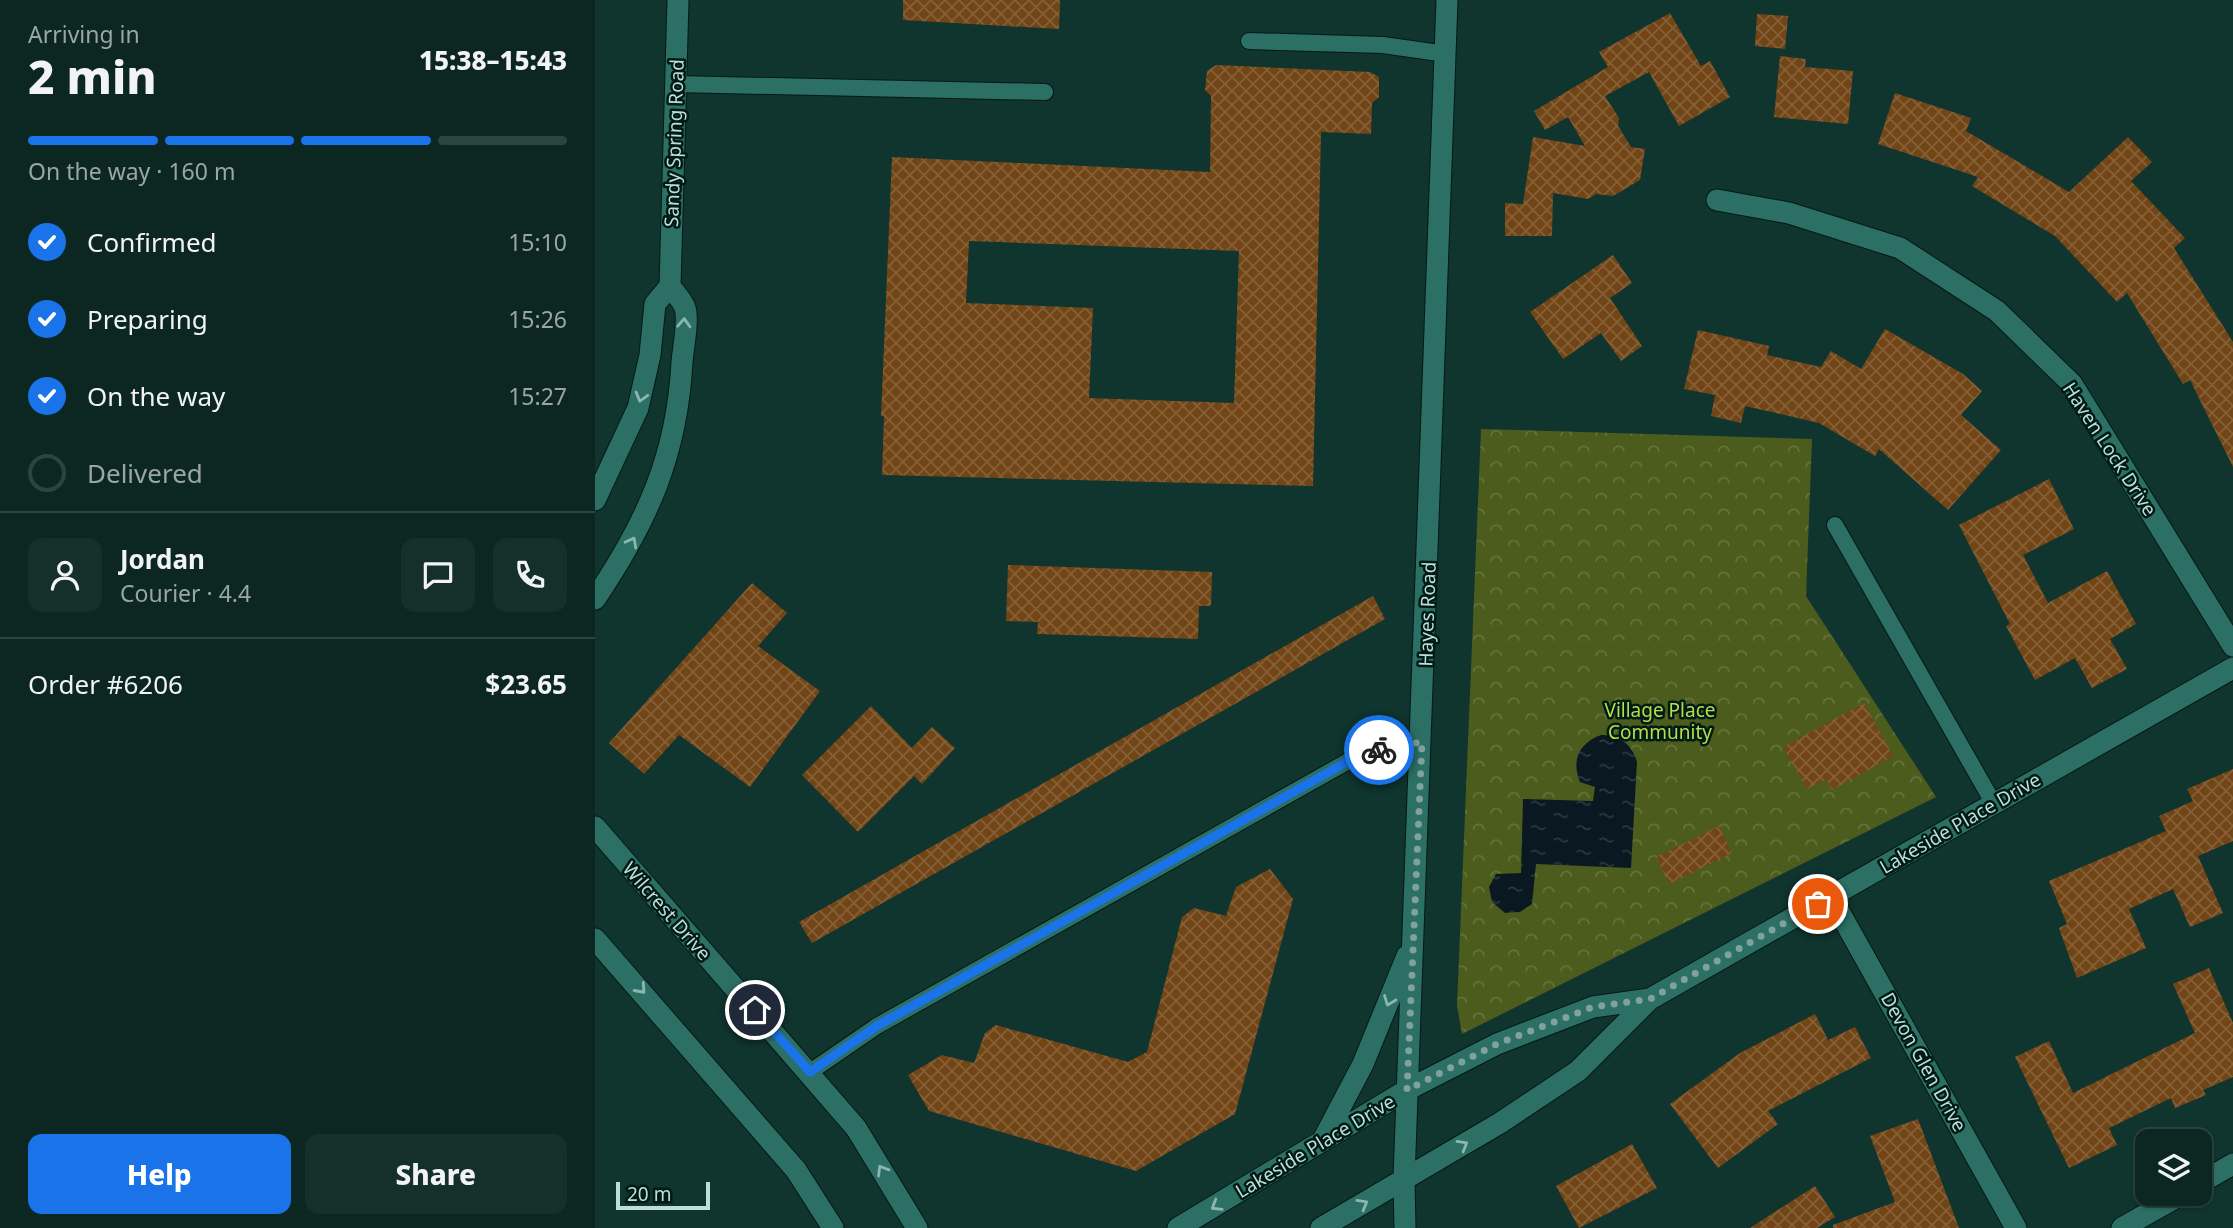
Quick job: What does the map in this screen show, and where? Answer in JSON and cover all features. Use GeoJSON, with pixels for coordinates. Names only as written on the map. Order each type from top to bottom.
{"type":"FeatureCollection","features":[{"type":"Feature","properties":{"kind":"street","name":"Sandy Spring Road"},"geometry":{"type":"LineString","coordinates":[[595,599],[602,572],[653,500],[672,439],[681,388],[685,308],[670,286],[678,0]]}},
{"type":"Feature","properties":{"kind":"street","name":"Hayes Road"},"geometry":{"type":"LineString","coordinates":[[1405,1228],[1407,1090],[1422,742],[1447,0]]}},
{"type":"Feature","properties":{"kind":"street","name":"Haven Lock Drive"},"geometry":{"type":"LineString","coordinates":[[1717,200],[1789,213],[1901,248],[1997,311],[2072,384],[2233,646]]}},
{"type":"Feature","properties":{"kind":"street","name":"Sandy Spring Road"},"geometry":{"type":"LineString","coordinates":[[595,500],[638,408],[650,355],[655,304],[670,286]]}},
{"type":"Feature","properties":{"kind":"street","name":"Lakeside Place Drive"},"geometry":{"type":"LineString","coordinates":[[1321,1228],[1500,1123],[1578,1071],[1650,999],[2233,668]]}},
{"type":"Feature","properties":{"kind":"street","name":"Wilcrest Drive"},"geometry":{"type":"LineString","coordinates":[[595,827],[856,1128],[918,1228]]}},
{"type":"Feature","properties":{"kind":"street","name":"Devon Glen Drive"},"geometry":{"type":"LineString","coordinates":[[1831,897],[2016,1228]]}},
{"type":"Feature","properties":{"kind":"street"},"geometry":{"type":"LineString","coordinates":[[1322,1142],[1363,1064],[1413,937]]}},
{"type":"Feature","properties":{"kind":"street"},"geometry":{"type":"LineString","coordinates":[[595,939],[796,1170],[833,1228]]}},
{"type":"Feature","properties":{"kind":"street","name":"Lakeside Place Drive"},"geometry":{"type":"LineString","coordinates":[[1186,1226],[1407,1090],[1497,1044],[1593,1007],[1650,999]]}},
{"type":"Feature","properties":{"kind":"street"},"geometry":{"type":"LineString","coordinates":[[2212,1176],[2233,1164]]}},
{"type":"Feature","properties":{"kind":"street"},"geometry":{"type":"LineString","coordinates":[[2122,1228],[2161,1206]]}},
{"type":"Feature","properties":{"kind":"lane"},"geometry":{"type":"LineString","coordinates":[[1249,41],[1383,45],[1446,54]]}},
{"type":"Feature","properties":{"kind":"lane"},"geometry":{"type":"LineString","coordinates":[[676,84],[1045,92]]}},
{"type":"Feature","properties":{"kind":"lane"},"geometry":{"type":"LineString","coordinates":[[1835,525],[1994,804]]}},
{"type":"Feature","properties":{"kind":"lane"},"geometry":{"type":"LineString","coordinates":[[810,1072],[877,1026],[1361,754],[1422,742]]}},
{"type":"Feature","properties":{"kind":"green space","name":"Village Place Community"},"geometry":{"type":"Polygon","coordinates":[[[1481,429],[1812,439],[1806,596],[1936,797],[1462,1034],[1457,1006],[1481,429]]]}},
{"type":"Feature","properties":{"kind":"water"},"geometry":{"type":"Polygon","coordinates":[[[1601,735],[1624,742],[1632,750],[1637,762],[1631,868],[1536,864],[1532,904],[1520,912],[1505,913],[1492,902],[1489,887],[1496,874],[1521,873],[1523,799],[1593,801],[1595,787],[1580,782],[1576,766],[1582,748],[1601,735]]]}},
{"type":"Feature","properties":{"kind":"building"},"geometry":{"type":"Polygon","coordinates":[[[903,0],[1060,0],[1059,29],[903,20],[903,0]]]}},
{"type":"Feature","properties":{"kind":"building"},"geometry":{"type":"Polygon","coordinates":[[[1670,13],[1701,66],[1710,61],[1730,97],[1679,126],[1649,72],[1605,96],[1619,118],[1618,126],[1631,147],[1645,149],[1640,180],[1613,196],[1596,194],[1588,199],[1553,193],[1552,236],[1505,236],[1505,203],[1523,204],[1533,137],[1585,146],[1568,117],[1545,130],[1534,111],[1608,67],[1599,52],[1670,13]]]}},
{"type":"Feature","properties":{"kind":"building"},"geometry":{"type":"Polygon","coordinates":[[[1757,14],[1788,16],[1785,49],[1755,46],[1757,14]]]}},
{"type":"Feature","properties":{"kind":"building"},"geometry":{"type":"Polygon","coordinates":[[[1780,56],[1806,59],[1805,67],[1853,71],[1848,124],[1774,117],[1780,56]]]}},
{"type":"Feature","properties":{"kind":"building"},"geometry":{"type":"Polygon","coordinates":[[[1216,65],[1370,72],[1379,77],[1379,97],[1372,103],[1371,134],[1321,132],[1313,486],[882,475],[884,416],[881,416],[892,157],[1210,172],[1211,96],[1205,90],[1207,71],[1216,65]],[[969,241],[966,303],[1093,308],[1089,398],[1234,403],[1239,251],[969,241]]]}},
{"type":"Feature","properties":{"kind":"building"},"geometry":{"type":"Polygon","coordinates":[[[1895,93],[1971,118],[1966,131],[2069,192],[2128,137],[2152,162],[2131,181],[2185,238],[2174,248],[2233,342],[2233,467],[2190,380],[2183,384],[2127,293],[2117,302],[2055,236],[1972,186],[1978,177],[1878,144],[1895,93]]]}},
{"type":"Feature","properties":{"kind":"building"},"geometry":{"type":"Polygon","coordinates":[[[1613,255],[1632,283],[1610,298],[1642,346],[1621,361],[1601,333],[1563,359],[1530,312],[1613,255]]]}},
{"type":"Feature","properties":{"kind":"building"},"geometry":{"type":"Polygon","coordinates":[[[1885,329],[1963,374],[1982,391],[1961,415],[2001,450],[1948,510],[1879,449],[1875,456],[1819,423],[1745,406],[1741,423],[1711,416],[1715,395],[1684,389],[1698,330],[1769,346],[1767,355],[1821,367],[1831,351],[1861,369],[1885,329]]]}},
{"type":"Feature","properties":{"kind":"building"},"geometry":{"type":"Polygon","coordinates":[[[2049,479],[2074,529],[2023,555],[2048,603],[2107,571],[2136,624],[2110,639],[2127,669],[2092,688],[2075,658],[2035,680],[2006,626],[2010,624],[1959,525],[2049,479]]]}},
{"type":"Feature","properties":{"kind":"building"},"geometry":{"type":"Polygon","coordinates":[[[1008,565],[1212,572],[1211,606],[1199,606],[1198,639],[1037,634],[1038,622],[1006,621],[1008,565]]]}},
{"type":"Feature","properties":{"kind":"building"},"geometry":{"type":"Polygon","coordinates":[[[752,583],[787,613],[758,646],[820,691],[750,787],[679,735],[644,774],[609,743],[752,583]]]}},
{"type":"Feature","properties":{"kind":"building"},"geometry":{"type":"Polygon","coordinates":[[[1373,596],[1385,619],[812,943],[799,922],[1373,596]]]}},
{"type":"Feature","properties":{"kind":"building"},"geometry":{"type":"Polygon","coordinates":[[[1864,703],[1893,756],[1832,790],[1826,779],[1807,789],[1783,747],[1864,703]]]}},
{"type":"Feature","properties":{"kind":"building"},"geometry":{"type":"Polygon","coordinates":[[[871,706],[912,748],[932,727],[955,748],[922,784],[914,776],[858,832],[802,775],[871,706]]]}},
{"type":"Feature","properties":{"kind":"building"},"geometry":{"type":"Polygon","coordinates":[[[2233,769],[2233,841],[2198,856],[2223,913],[2190,927],[2173,889],[2129,909],[2146,948],[2077,978],[2059,928],[2067,924],[2049,881],[2166,831],[2159,816],[2193,801],[2187,789],[2233,769]]]}},
{"type":"Feature","properties":{"kind":"building"},"geometry":{"type":"Polygon","coordinates":[[[1719,826],[1732,853],[1669,884],[1656,857],[1719,826]]]}},
{"type":"Feature","properties":{"kind":"building"},"geometry":{"type":"Polygon","coordinates":[[[1270,869],[1293,899],[1235,1114],[1136,1171],[929,1111],[908,1075],[942,1055],[974,1063],[985,1033],[996,1025],[1128,1062],[1147,1052],[1182,917],[1194,908],[1226,916],[1236,887],[1270,869]]]}},
{"type":"Feature","properties":{"kind":"building"},"geometry":{"type":"Polygon","coordinates":[[[2209,968],[2233,1023],[2233,1077],[2203,1090],[2206,1095],[2175,1108],[2171,1098],[2109,1128],[2117,1145],[2069,1168],[2015,1057],[2049,1041],[2073,1093],[2195,1033],[2173,984],[2209,968]]]}},
{"type":"Feature","properties":{"kind":"building"},"geometry":{"type":"Polygon","coordinates":[[[1815,1014],[1828,1040],[1855,1027],[1871,1058],[1768,1111],[1778,1124],[1718,1168],[1670,1104],[1740,1053],[1815,1014]]]}},
{"type":"Feature","properties":{"kind":"building"},"geometry":{"type":"Polygon","coordinates":[[[1918,1119],[1959,1228],[1833,1228],[1833,1225],[1895,1202],[1870,1136],[1918,1119]]]}},
{"type":"Feature","properties":{"kind":"building"},"geometry":{"type":"Polygon","coordinates":[[[1632,1144],[1657,1188],[1579,1228],[1556,1186],[1632,1144]]]}},
{"type":"Feature","properties":{"kind":"building"},"geometry":{"type":"Polygon","coordinates":[[[1815,1186],[1835,1217],[1817,1228],[1750,1228],[1815,1186]]]}},
{"type":"Feature","properties":{"kind":"way so far"},"geometry":{"type":"LineString","coordinates":[[1379,750],[1422,742],[1407,1090],[1497,1044],[1593,1007],[1650,999],[1818,904]]}},
{"type":"Feature","properties":{"kind":"route"},"geometry":{"type":"LineString","coordinates":[[755,1010],[810,1072],[877,1026],[1361,754],[1379,750]]}}]}
